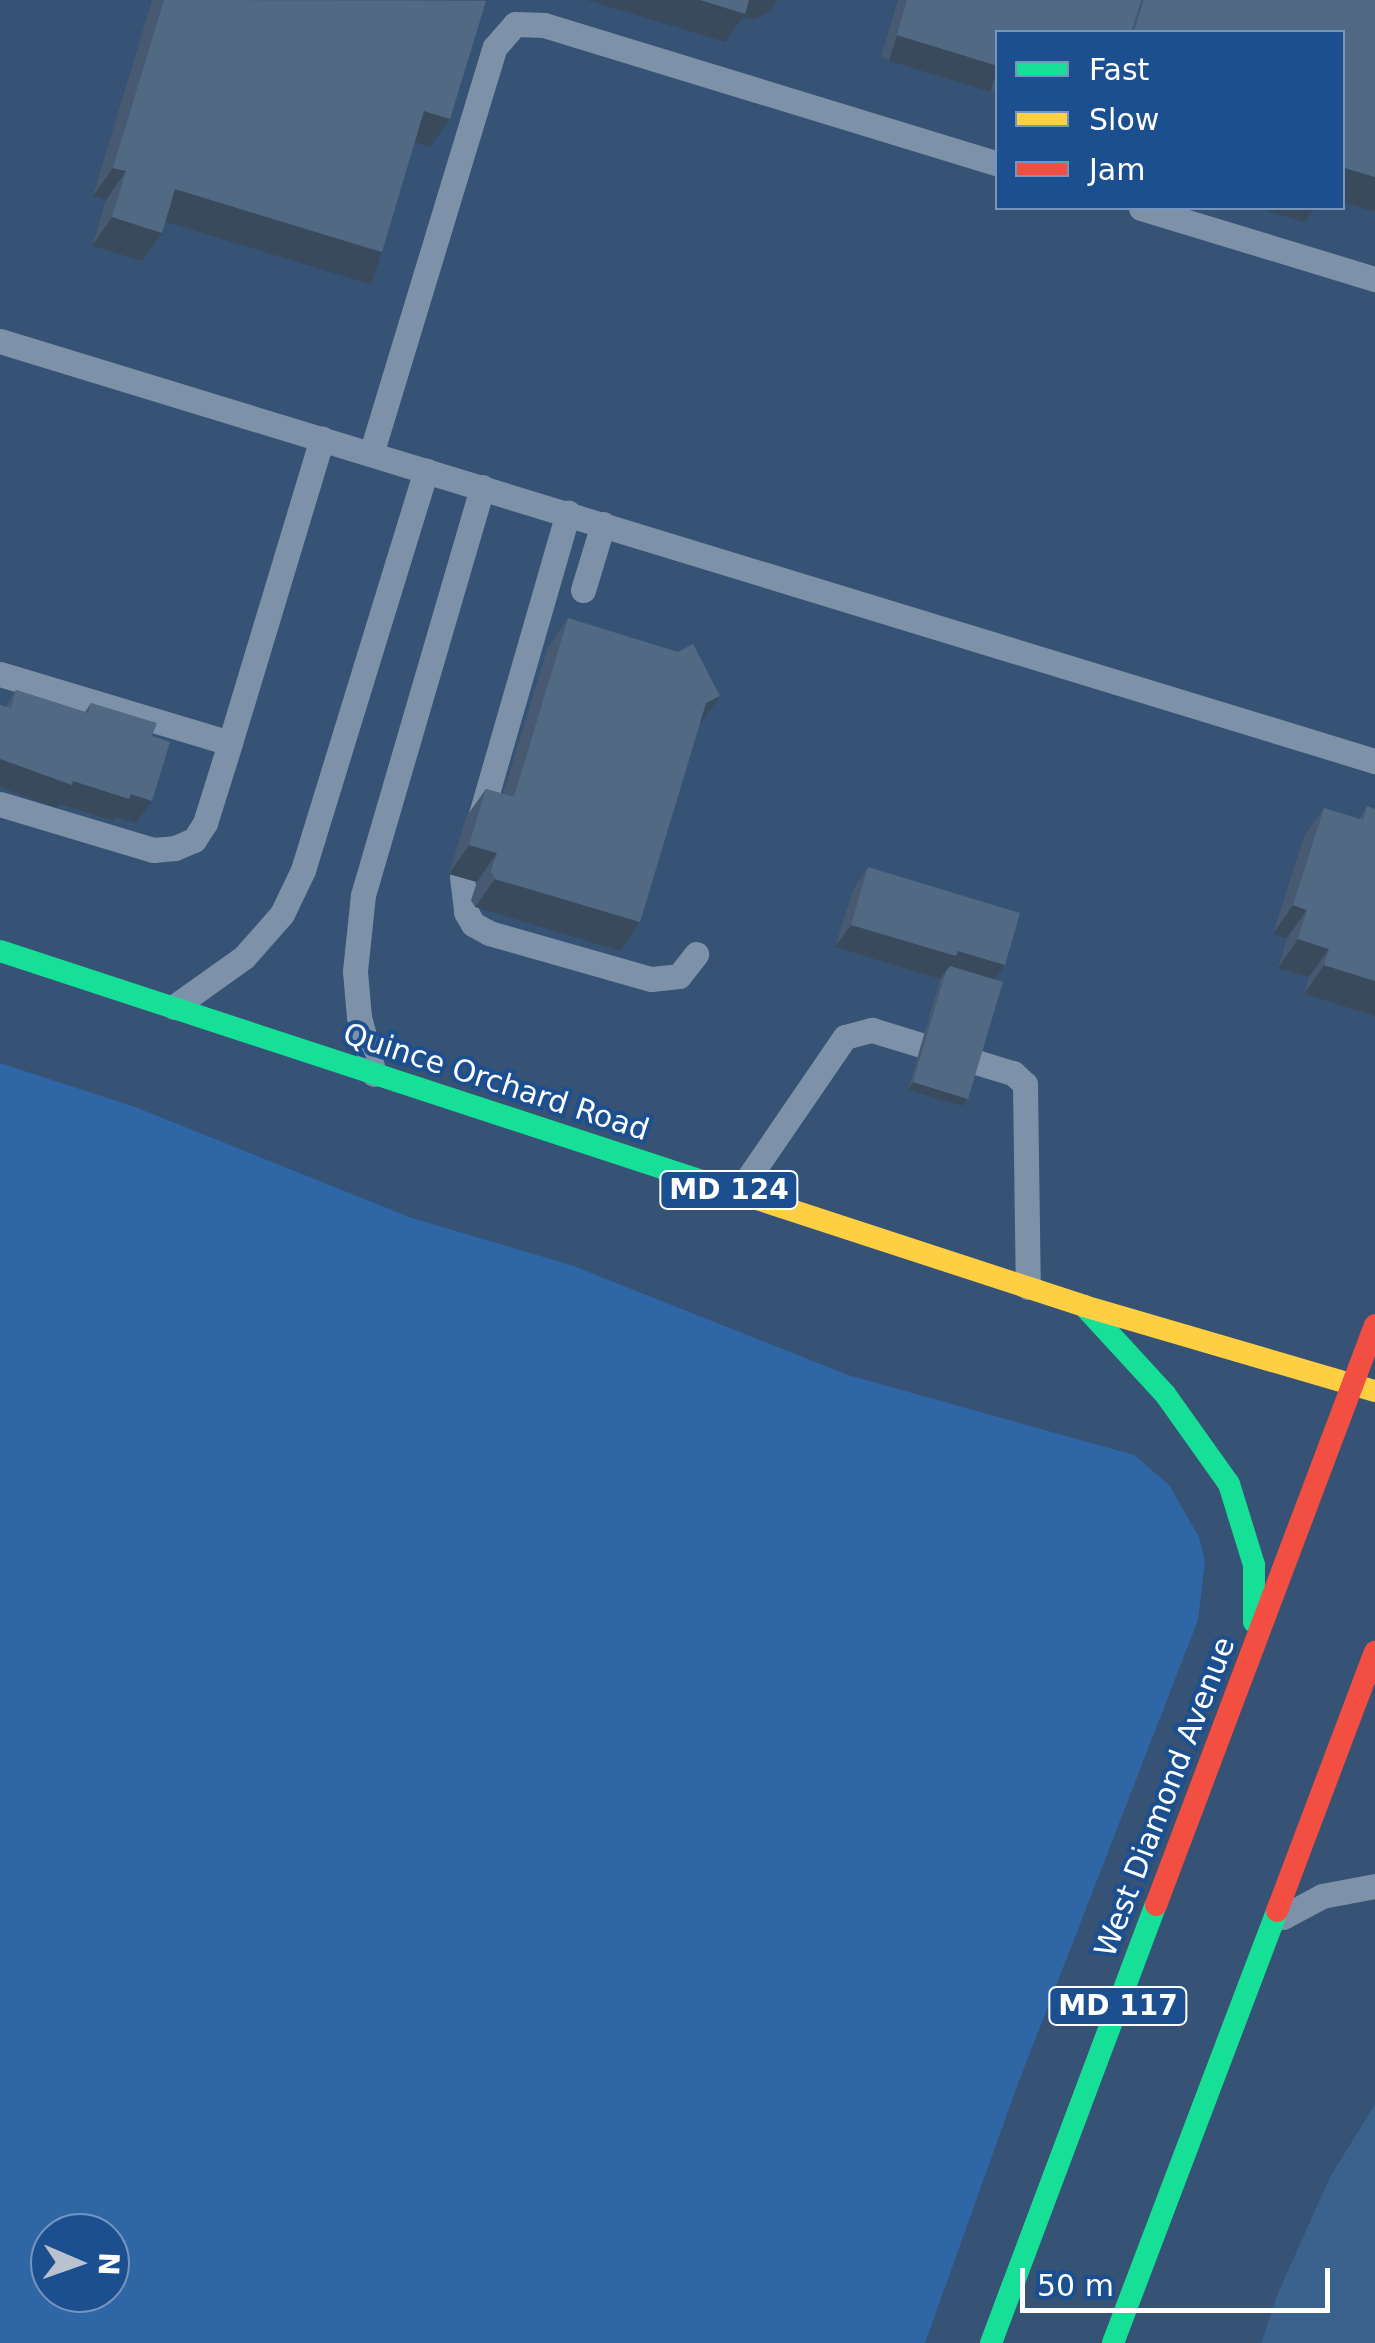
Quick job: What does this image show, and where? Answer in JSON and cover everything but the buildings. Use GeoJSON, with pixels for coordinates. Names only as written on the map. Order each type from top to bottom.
{"type":"FeatureCollection","features":[{"type":"Feature","properties":{"kind":"main road","name":"Quince Orchard Road"},"geometry":{"type":"LineString","coordinates":[[0,951],[1084,1306],[1375,1392]]}},
{"type":"Feature","properties":{"kind":"main road"},"geometry":{"type":"LineString","coordinates":[[1084,1306],[1165,1394],[1204,1446],[1239,1507],[1256,1593],[1245,1670]]}},
{"type":"Feature","properties":{"kind":"main road","name":"MD 117"},"geometry":{"type":"LineString","coordinates":[[1352,1384],[1375,1325]]}},
{"type":"Feature","properties":{"kind":"main road","name":"West Diamond Avenue"},"geometry":{"type":"LineString","coordinates":[[991,2343],[1352,1384]]}},
{"type":"Feature","properties":{"kind":"main road","name":"MD 117"},"geometry":{"type":"LineString","coordinates":[[1112,2343],[1375,1652]]}},
{"type":"Feature","properties":{"kind":"lane"},"geometry":{"type":"LineString","coordinates":[[371,454],[496,47],[515,24],[553,28],[995,163]]}},
{"type":"Feature","properties":{"kind":"lane"},"geometry":{"type":"LineString","coordinates":[[1147,210],[1375,279]]}},
{"type":"Feature","properties":{"kind":"lane"},"geometry":{"type":"LineString","coordinates":[[0,341],[1367,755]]}},
{"type":"Feature","properties":{"kind":"lane"},"geometry":{"type":"LineString","coordinates":[[0,804],[153,850],[185,846],[194,840],[212,807],[322,438]]}},
{"type":"Feature","properties":{"kind":"lane"},"geometry":{"type":"LineString","coordinates":[[173,1008],[244,957],[282,914],[303,870],[426,471]]}},
{"type":"Feature","properties":{"kind":"lane"},"geometry":{"type":"LineString","coordinates":[[374,1074],[360,1017],[356,971],[363,895],[482,487]]}},
{"type":"Feature","properties":{"kind":"lane"},"geometry":{"type":"LineString","coordinates":[[479,821],[568,513]]}},
{"type":"Feature","properties":{"kind":"lane"},"geometry":{"type":"LineString","coordinates":[[583,590],[603,524]]}},
{"type":"Feature","properties":{"kind":"lane"},"geometry":{"type":"LineString","coordinates":[[0,674],[230,743]]}},
{"type":"Feature","properties":{"kind":"lane"},"geometry":{"type":"LineString","coordinates":[[462,877],[466,912],[473,924],[489,933],[650,980],[679,976],[696,954]]}},
{"type":"Feature","properties":{"kind":"lane"},"geometry":{"type":"LineString","coordinates":[[738,1193],[845,1037],[872,1030],[921,1045]]}},
{"type":"Feature","properties":{"kind":"lane"},"geometry":{"type":"LineString","coordinates":[[976,1062],[1013,1073],[1025,1084],[1028,1286]]}},
{"type":"Feature","properties":{"kind":"lane"},"geometry":{"type":"LineString","coordinates":[[1271,1926],[1322,1896],[1375,1886]]}},
{"type":"Feature","properties":{"kind":"shaded area"},"geometry":{"type":"Polygon","coordinates":[[[0,1063],[135,1107],[412,1218],[571,1265],[848,1375],[1134,1455],[1169,1485],[1199,1537],[1205,1561],[1198,1620],[1016,2089],[925,2343],[0,2343],[0,1063]]]}},
{"type":"Feature","properties":{"kind":"shaded area"},"geometry":{"type":"Polygon","coordinates":[[[1375,2104],[1375,2343],[1261,2343],[1278,2293],[1330,2177],[1375,2104]]]}},
{"type":"Feature","properties":{"kind":"traffic: fast"},"geometry":{"type":"LineString","coordinates":[[0,951],[751,1197]]}},
{"type":"Feature","properties":{"kind":"traffic: fast"},"geometry":{"type":"LineString","coordinates":[[1084,1306],[1165,1394],[1229,1484],[1254,1565],[1254,1622]]}},
{"type":"Feature","properties":{"kind":"traffic: fast"},"geometry":{"type":"LineString","coordinates":[[991,2343],[1156,1905]]}},
{"type":"Feature","properties":{"kind":"traffic: fast"},"geometry":{"type":"LineString","coordinates":[[1113,2343],[1277,1911]]}},
{"type":"Feature","properties":{"kind":"traffic: slow"},"geometry":{"type":"LineString","coordinates":[[751,1197],[1084,1306],[1375,1391]]}},
{"type":"Feature","properties":{"kind":"traffic: jam"},"geometry":{"type":"LineString","coordinates":[[1156,1905],[1375,1325]]}},
{"type":"Feature","properties":{"kind":"traffic: jam"},"geometry":{"type":"LineString","coordinates":[[1277,1911],[1375,1652]]}}]}
